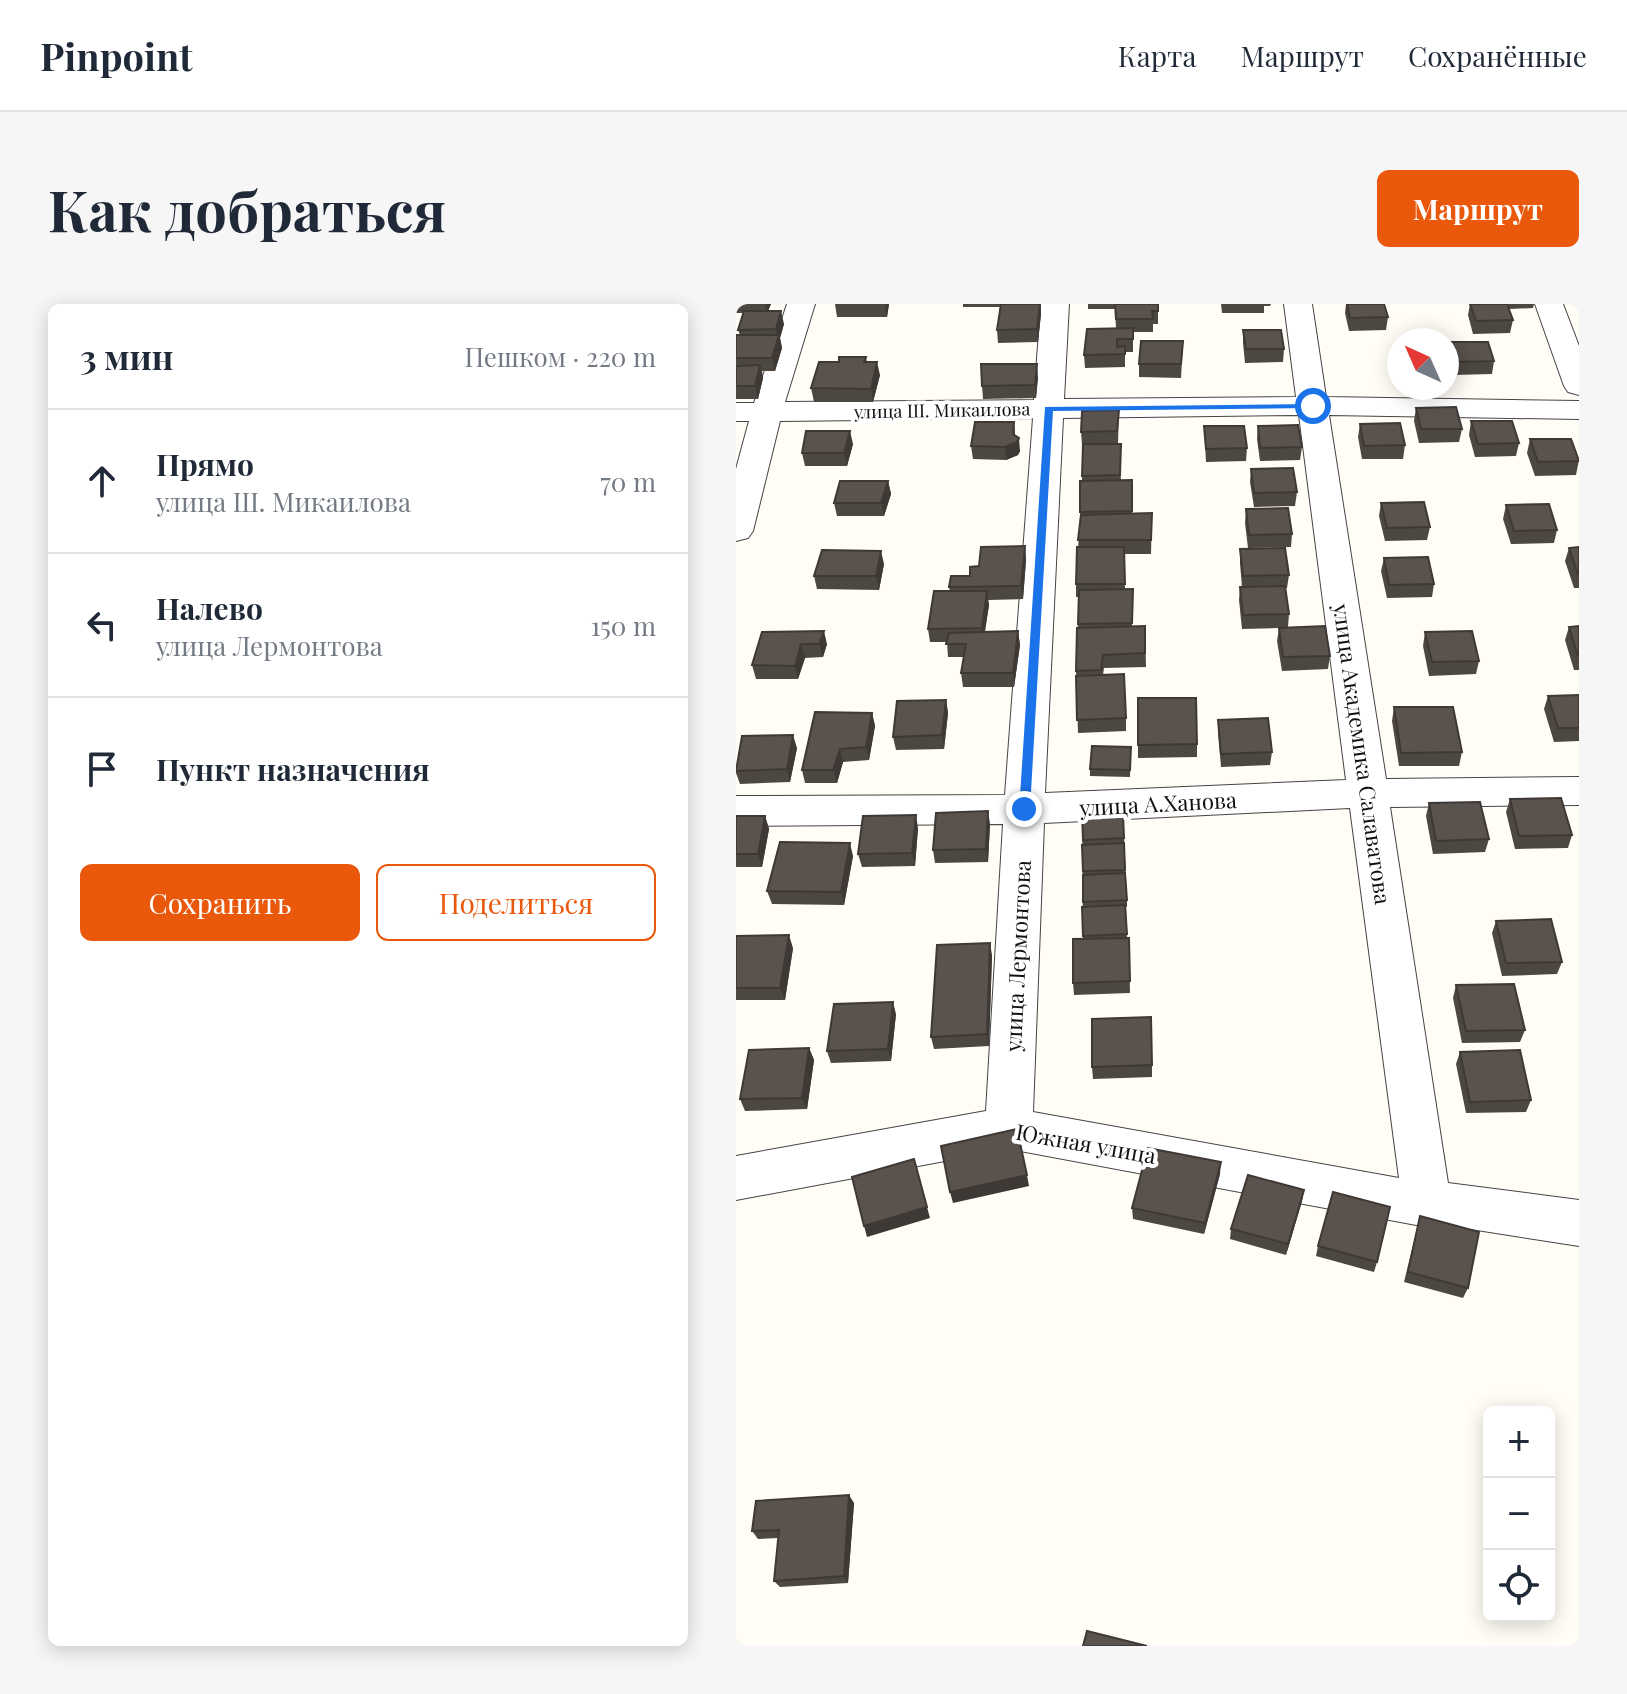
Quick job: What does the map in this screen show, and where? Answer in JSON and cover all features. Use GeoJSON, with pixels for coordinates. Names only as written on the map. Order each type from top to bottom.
{"type":"FeatureCollection","features":[{"type":"Feature","properties":{"kind":"street"},"geometry":{"type":"LineString","coordinates":[[736,531],[767,411],[801,304]]}},
{"type":"Feature","properties":{"kind":"street","name":"улица Лермонтова"},"geometry":{"type":"LineString","coordinates":[[1009,1128],[1024,809],[1055,304]]}},
{"type":"Feature","properties":{"kind":"street","name":"улица Академика Салаватова"},"geometry":{"type":"LineString","coordinates":[[1298,304],[1427,1205]]}},
{"type":"Feature","properties":{"kind":"street"},"geometry":{"type":"LineString","coordinates":[[1549,304],[1579,386]]}},
{"type":"Feature","properties":{"kind":"street","name":"улица Ш. Микаилова"},"geometry":{"type":"LineString","coordinates":[[736,412],[1313,406],[1579,410]]}},
{"type":"Feature","properties":{"kind":"street","name":"улица А.Ханова"},"geometry":{"type":"LineString","coordinates":[[736,811],[1024,809],[1369,793],[1579,791]]}},
{"type":"Feature","properties":{"kind":"street","name":"Южная улица"},"geometry":{"type":"LineString","coordinates":[[736,1178],[1009,1128],[1427,1205],[1464,1206],[1579,1223]]}},
{"type":"Feature","properties":{"kind":"building"},"geometry":{"type":"Polygon","coordinates":[[[1001,304],[1040,304],[1037,329],[997,330],[1001,304]]]}},
{"type":"Feature","properties":{"kind":"building"},"geometry":{"type":"Polygon","coordinates":[[[1115,304],[1158,304],[1158,311],[1152,311],[1153,319],[1116,319],[1115,304]]]}},
{"type":"Feature","properties":{"kind":"building"},"geometry":{"type":"Polygon","coordinates":[[[1347,304],[1384,304],[1388,317],[1350,318],[1347,304]]]}},
{"type":"Feature","properties":{"kind":"building"},"geometry":{"type":"Polygon","coordinates":[[[1470,304],[1507,304],[1513,320],[1476,321],[1470,304]]]}},
{"type":"Feature","properties":{"kind":"building"},"geometry":{"type":"Polygon","coordinates":[[[744,311],[781,311],[776,329],[738,330],[744,311]]]}},
{"type":"Feature","properties":{"kind":"building"},"geometry":{"type":"Polygon","coordinates":[[[1133,328],[1133,339],[1117,339],[1117,347],[1125,346],[1125,354],[1084,355],[1087,329],[1133,328]]]}},
{"type":"Feature","properties":{"kind":"building"},"geometry":{"type":"Polygon","coordinates":[[[1243,330],[1281,330],[1284,349],[1246,349],[1243,330]]]}},
{"type":"Feature","properties":{"kind":"building"},"geometry":{"type":"Polygon","coordinates":[[[736,335],[779,335],[772,358],[736,358],[736,335]]]}},
{"type":"Feature","properties":{"kind":"building"},"geometry":{"type":"Polygon","coordinates":[[[1141,341],[1183,341],[1181,364],[1139,364],[1141,341]]]}},
{"type":"Feature","properties":{"kind":"building"},"geometry":{"type":"Polygon","coordinates":[[[1459,342],[1488,342],[1494,361],[1459,362],[1459,342]]]}},
{"type":"Feature","properties":{"kind":"building"},"geometry":{"type":"Polygon","coordinates":[[[839,357],[866,357],[864,362],[877,362],[871,389],[811,388],[819,362],[839,362],[839,357]]]}},
{"type":"Feature","properties":{"kind":"building"},"geometry":{"type":"Polygon","coordinates":[[[981,364],[1037,364],[1035,385],[982,386],[981,364]]]}},
{"type":"Feature","properties":{"kind":"building"},"geometry":{"type":"Polygon","coordinates":[[[760,365],[755,386],[736,386],[736,366],[760,365]]]}},
{"type":"Feature","properties":{"kind":"building"},"geometry":{"type":"Polygon","coordinates":[[[1456,407],[1462,429],[1421,429],[1416,408],[1456,407]]]}},
{"type":"Feature","properties":{"kind":"building"},"geometry":{"type":"Polygon","coordinates":[[[1119,410],[1117,431],[1081,432],[1082,411],[1119,410]]]}},
{"type":"Feature","properties":{"kind":"building"},"geometry":{"type":"Polygon","coordinates":[[[1471,421],[1512,421],[1519,443],[1478,444],[1471,421]]]}},
{"type":"Feature","properties":{"kind":"building"},"geometry":{"type":"Polygon","coordinates":[[[975,422],[1014,422],[1013,434],[1019,438],[1005,447],[971,446],[975,422]]]}},
{"type":"Feature","properties":{"kind":"building"},"geometry":{"type":"Polygon","coordinates":[[[1400,423],[1405,445],[1364,446],[1360,424],[1400,423]]]}},
{"type":"Feature","properties":{"kind":"building"},"geometry":{"type":"Polygon","coordinates":[[[1298,425],[1302,447],[1260,448],[1258,426],[1298,425]]]}},
{"type":"Feature","properties":{"kind":"building"},"geometry":{"type":"Polygon","coordinates":[[[1204,426],[1244,426],[1247,448],[1206,449],[1204,426]]]}},
{"type":"Feature","properties":{"kind":"building"},"geometry":{"type":"Polygon","coordinates":[[[806,431],[850,431],[844,453],[802,453],[806,431]]]}},
{"type":"Feature","properties":{"kind":"building"},"geometry":{"type":"Polygon","coordinates":[[[1530,439],[1571,439],[1579,461],[1538,462],[1530,439]]]}},
{"type":"Feature","properties":{"kind":"building"},"geometry":{"type":"Polygon","coordinates":[[[1083,444],[1121,444],[1120,475],[1082,476],[1083,444]]]}},
{"type":"Feature","properties":{"kind":"building"},"geometry":{"type":"Polygon","coordinates":[[[1293,468],[1297,492],[1254,493],[1251,469],[1293,468]]]}},
{"type":"Feature","properties":{"kind":"building"},"geometry":{"type":"Polygon","coordinates":[[[1132,480],[1132,511],[1080,512],[1080,481],[1132,480]]]}},
{"type":"Feature","properties":{"kind":"building"},"geometry":{"type":"Polygon","coordinates":[[[840,481],[888,481],[881,503],[834,503],[840,481]]]}},
{"type":"Feature","properties":{"kind":"building"},"geometry":{"type":"Polygon","coordinates":[[[1424,502],[1430,527],[1387,528],[1381,503],[1424,502]]]}},
{"type":"Feature","properties":{"kind":"building"},"geometry":{"type":"Polygon","coordinates":[[[1549,504],[1557,530],[1514,531],[1506,505],[1549,504]]]}},
{"type":"Feature","properties":{"kind":"building"},"geometry":{"type":"Polygon","coordinates":[[[1288,508],[1292,534],[1249,535],[1246,509],[1288,508]]]}},
{"type":"Feature","properties":{"kind":"building"},"geometry":{"type":"Polygon","coordinates":[[[1152,513],[1151,540],[1078,540],[1081,515],[1152,513]]]}},
{"type":"Feature","properties":{"kind":"building"},"geometry":{"type":"Polygon","coordinates":[[[1025,546],[1021,586],[949,587],[951,576],[970,576],[970,567],[979,566],[981,547],[1025,546]]]}},
{"type":"Feature","properties":{"kind":"building"},"geometry":{"type":"Polygon","coordinates":[[[1077,547],[1124,547],[1125,584],[1076,584],[1077,547]]]}},
{"type":"Feature","properties":{"kind":"building"},"geometry":{"type":"Polygon","coordinates":[[[1579,547],[1579,574],[1578,574],[1569,548],[1579,547]]]}},
{"type":"Feature","properties":{"kind":"building"},"geometry":{"type":"Polygon","coordinates":[[[1285,548],[1289,575],[1243,576],[1240,549],[1285,548]]]}},
{"type":"Feature","properties":{"kind":"building"},"geometry":{"type":"Polygon","coordinates":[[[822,550],[881,551],[876,576],[814,576],[822,550]]]}},
{"type":"Feature","properties":{"kind":"building"},"geometry":{"type":"Polygon","coordinates":[[[1428,557],[1434,584],[1389,585],[1384,558],[1428,557]]]}},
{"type":"Feature","properties":{"kind":"building"},"geometry":{"type":"Polygon","coordinates":[[[1285,586],[1289,614],[1243,615],[1240,587],[1285,586]]]}},
{"type":"Feature","properties":{"kind":"building"},"geometry":{"type":"Polygon","coordinates":[[[1133,589],[1132,623],[1078,624],[1079,590],[1133,589]]]}},
{"type":"Feature","properties":{"kind":"building"},"geometry":{"type":"Polygon","coordinates":[[[934,591],[987,591],[982,628],[928,629],[934,591]]]}},
{"type":"Feature","properties":{"kind":"building"},"geometry":{"type":"Polygon","coordinates":[[[1145,626],[1145,653],[1103,655],[1101,670],[1076,671],[1077,628],[1145,626]]]}},
{"type":"Feature","properties":{"kind":"building"},"geometry":{"type":"Polygon","coordinates":[[[1325,626],[1330,656],[1283,657],[1279,628],[1325,626]]]}},
{"type":"Feature","properties":{"kind":"building"},"geometry":{"type":"Polygon","coordinates":[[[1579,626],[1579,656],[1578,656],[1569,627],[1579,626]]]}},
{"type":"Feature","properties":{"kind":"building"},"geometry":{"type":"Polygon","coordinates":[[[824,631],[819,644],[801,644],[795,666],[752,665],[762,632],[824,631]]]}},
{"type":"Feature","properties":{"kind":"building"},"geometry":{"type":"Polygon","coordinates":[[[1018,631],[1013,673],[961,673],[966,644],[946,644],[949,633],[1018,631]]]}},
{"type":"Feature","properties":{"kind":"building"},"geometry":{"type":"Polygon","coordinates":[[[1472,631],[1479,661],[1432,662],[1425,632],[1472,631]]]}},
{"type":"Feature","properties":{"kind":"building"},"geometry":{"type":"Polygon","coordinates":[[[1124,674],[1126,718],[1077,720],[1076,676],[1124,674]]]}},
{"type":"Feature","properties":{"kind":"building"},"geometry":{"type":"Polygon","coordinates":[[[1579,695],[1579,728],[1558,728],[1548,696],[1579,695]]]}},
{"type":"Feature","properties":{"kind":"building"},"geometry":{"type":"Polygon","coordinates":[[[1138,698],[1196,698],[1197,744],[1138,745],[1138,698]]]}},
{"type":"Feature","properties":{"kind":"building"},"geometry":{"type":"Polygon","coordinates":[[[946,700],[942,735],[893,737],[897,701],[946,700]]]}},
{"type":"Feature","properties":{"kind":"building"},"geometry":{"type":"Polygon","coordinates":[[[1394,707],[1453,707],[1462,752],[1401,753],[1394,707]]]}},
{"type":"Feature","properties":{"kind":"building"},"geometry":{"type":"Polygon","coordinates":[[[815,712],[872,713],[866,747],[840,749],[833,770],[802,770],[815,712]]]}},
{"type":"Feature","properties":{"kind":"building"},"geometry":{"type":"Polygon","coordinates":[[[1268,718],[1272,752],[1221,754],[1218,720],[1268,718]]]}},
{"type":"Feature","properties":{"kind":"building"},"geometry":{"type":"Polygon","coordinates":[[[793,735],[787,769],[736,771],[742,736],[793,735]]]}},
{"type":"Feature","properties":{"kind":"building"},"geometry":{"type":"Polygon","coordinates":[[[1092,746],[1131,747],[1130,770],[1090,769],[1092,746]]]}},
{"type":"Feature","properties":{"kind":"building"},"geometry":{"type":"Polygon","coordinates":[[[1561,798],[1572,835],[1519,836],[1510,799],[1561,798]]]}},
{"type":"Feature","properties":{"kind":"building"},"geometry":{"type":"Polygon","coordinates":[[[1480,802],[1489,839],[1436,841],[1429,803],[1480,802]]]}},
{"type":"Feature","properties":{"kind":"building"},"geometry":{"type":"Polygon","coordinates":[[[988,811],[986,849],[933,850],[936,813],[988,811]]]}},
{"type":"Feature","properties":{"kind":"building"},"geometry":{"type":"Polygon","coordinates":[[[1123,813],[1124,838],[1083,840],[1082,814],[1123,813]]]}},
{"type":"Feature","properties":{"kind":"building"},"geometry":{"type":"Polygon","coordinates":[[[916,815],[912,853],[858,854],[863,816],[916,815]]]}},
{"type":"Feature","properties":{"kind":"building"},"geometry":{"type":"Polygon","coordinates":[[[736,816],[765,816],[758,854],[736,854],[736,816]]]}},
{"type":"Feature","properties":{"kind":"building"},"geometry":{"type":"Polygon","coordinates":[[[780,842],[850,843],[841,892],[767,891],[780,842]]]}},
{"type":"Feature","properties":{"kind":"building"},"geometry":{"type":"Polygon","coordinates":[[[1124,843],[1125,870],[1083,871],[1082,845],[1124,843]]]}},
{"type":"Feature","properties":{"kind":"building"},"geometry":{"type":"Polygon","coordinates":[[[1125,873],[1127,900],[1083,902],[1083,875],[1125,873]]]}},
{"type":"Feature","properties":{"kind":"building"},"geometry":{"type":"Polygon","coordinates":[[[1125,905],[1127,934],[1083,936],[1082,907],[1125,905]]]}},
{"type":"Feature","properties":{"kind":"building"},"geometry":{"type":"Polygon","coordinates":[[[1551,919],[1562,962],[1506,963],[1496,921],[1551,919]]]}},
{"type":"Feature","properties":{"kind":"building"},"geometry":{"type":"Polygon","coordinates":[[[789,935],[780,988],[736,988],[736,936],[789,935]]]}},
{"type":"Feature","properties":{"kind":"building"},"geometry":{"type":"Polygon","coordinates":[[[1129,938],[1130,981],[1073,983],[1073,939],[1129,938]]]}},
{"type":"Feature","properties":{"kind":"building"},"geometry":{"type":"Polygon","coordinates":[[[990,943],[987,1034],[931,1037],[937,945],[990,943]]]}},
{"type":"Feature","properties":{"kind":"building"},"geometry":{"type":"Polygon","coordinates":[[[1514,984],[1525,1030],[1466,1031],[1456,985],[1514,984]]]}},
{"type":"Feature","properties":{"kind":"building"},"geometry":{"type":"Polygon","coordinates":[[[893,1002],[888,1049],[827,1051],[834,1004],[893,1002]]]}},
{"type":"Feature","properties":{"kind":"building"},"geometry":{"type":"Polygon","coordinates":[[[1151,1017],[1152,1065],[1092,1067],[1092,1019],[1151,1017]]]}},
{"type":"Feature","properties":{"kind":"building"},"geometry":{"type":"Polygon","coordinates":[[[809,1048],[802,1098],[740,1099],[749,1050],[809,1048]]]}},
{"type":"Feature","properties":{"kind":"building"},"geometry":{"type":"Polygon","coordinates":[[[1520,1050],[1531,1100],[1470,1102],[1460,1052],[1520,1050]]]}},
{"type":"Feature","properties":{"kind":"building"},"geometry":{"type":"Polygon","coordinates":[[[1017,1129],[1027,1175],[950,1192],[941,1146],[1017,1129]]]}},
{"type":"Feature","properties":{"kind":"building"},"geometry":{"type":"Polygon","coordinates":[[[1148,1148],[1221,1162],[1205,1223],[1132,1208],[1148,1148]]]}},
{"type":"Feature","properties":{"kind":"building"},"geometry":{"type":"Polygon","coordinates":[[[914,1159],[927,1207],[864,1226],[852,1177],[914,1159]]]}},
{"type":"Feature","properties":{"kind":"building"},"geometry":{"type":"Polygon","coordinates":[[[1248,1175],[1304,1190],[1288,1244],[1231,1229],[1248,1175]]]}},
{"type":"Feature","properties":{"kind":"building"},"geometry":{"type":"Polygon","coordinates":[[[1333,1192],[1390,1207],[1377,1262],[1318,1246],[1333,1192]]]}},
{"type":"Feature","properties":{"kind":"building"},"geometry":{"type":"Polygon","coordinates":[[[1420,1216],[1479,1232],[1468,1288],[1408,1272],[1420,1216]]]}},
{"type":"Feature","properties":{"kind":"building"},"geometry":{"type":"Polygon","coordinates":[[[849,1495],[844,1576],[774,1581],[779,1530],[752,1531],[756,1501],[849,1495]]]}},
{"type":"Feature","properties":{"kind":"building"},"geometry":{"type":"Polygon","coordinates":[[[1087,1631],[1147,1646],[1083,1646],[1087,1631]]]}},
{"type":"Feature","properties":{"kind":"route"},"geometry":{"type":"LineString","coordinates":[[1024,809],[1049,409],[1313,406]]}}]}
